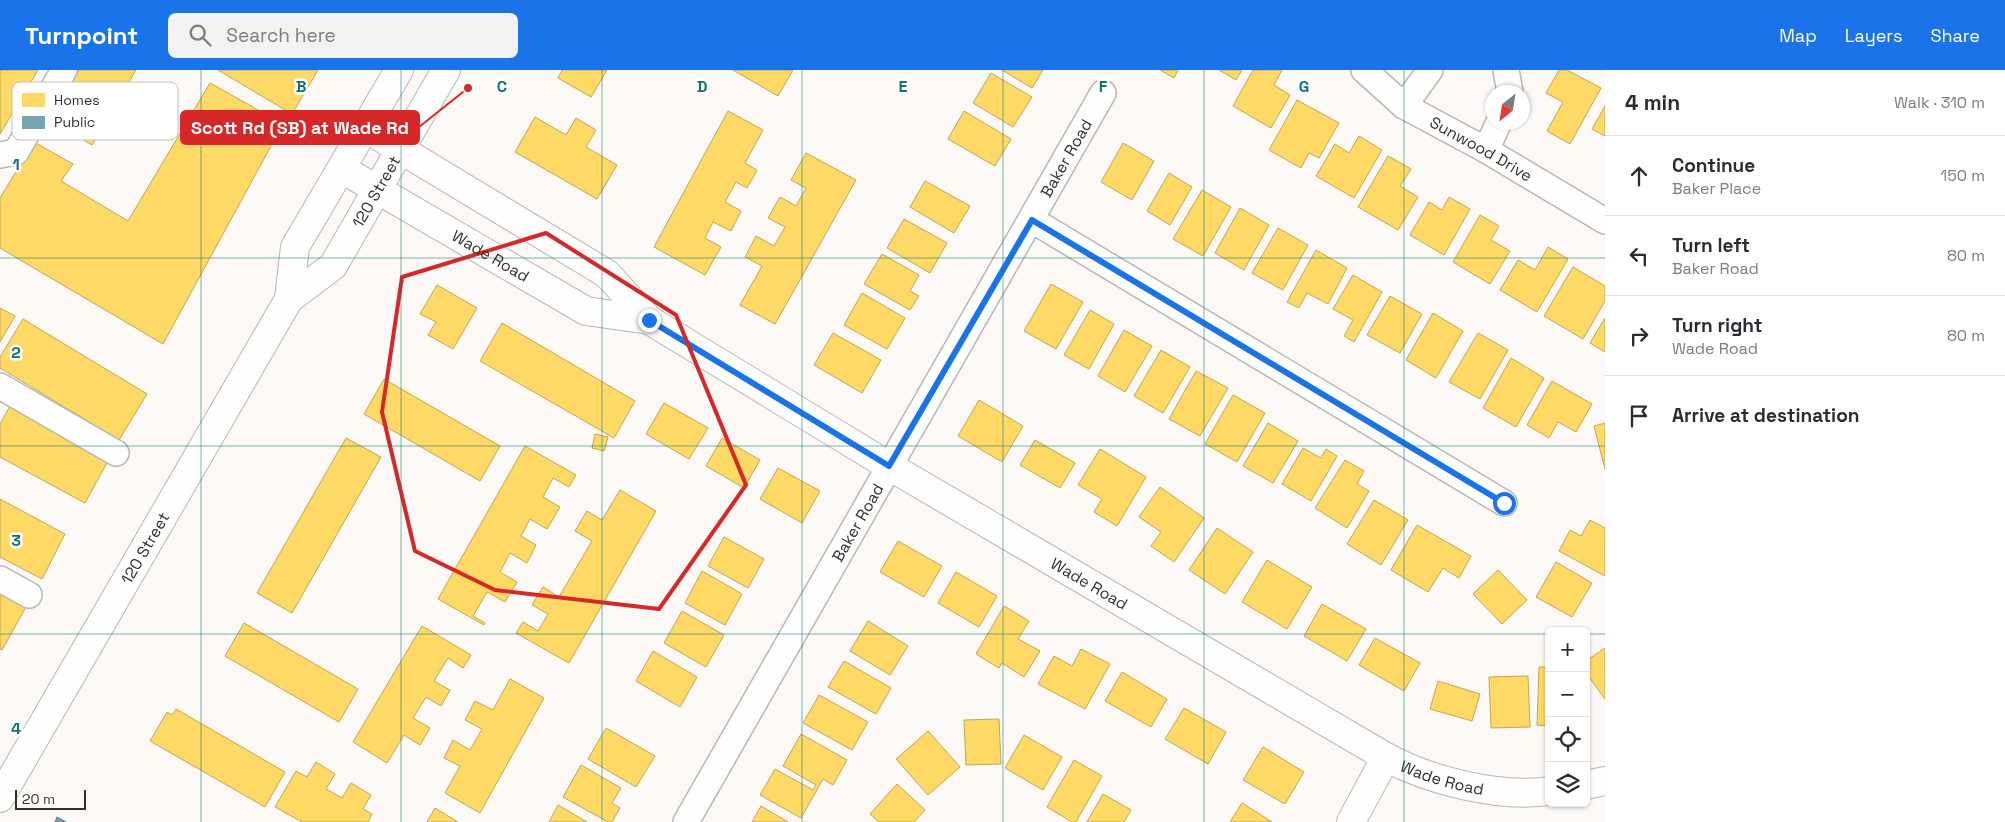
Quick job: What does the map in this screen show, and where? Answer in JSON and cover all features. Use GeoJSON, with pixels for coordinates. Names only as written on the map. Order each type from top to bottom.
{"type":"FeatureCollection","features":[{"type":"Feature","properties":{"kind":"street"},"geometry":{"type":"LineString","coordinates":[[57,82],[64,70]]}},
{"type":"Feature","properties":{"kind":"street","name":"120 Street"},"geometry":{"type":"LineString","coordinates":[[289,299],[295,247],[399,70]]}},
{"type":"Feature","properties":{"kind":"street","name":"120 Street"},"geometry":{"type":"LineString","coordinates":[[0,798],[289,299],[333,266],[446,70]]}},
{"type":"Feature","properties":{"kind":"street","name":"Sunwood Drive"},"geometry":{"type":"LineString","coordinates":[[1364,70],[1404,106],[1486,150],[1605,221]]}},
{"type":"Feature","properties":{"kind":"street"},"geometry":{"type":"LineString","coordinates":[[1404,106],[1430,70]]}},
{"type":"Feature","properties":{"kind":"street"},"geometry":{"type":"LineString","coordinates":[[1506,70],[1509,85]]}},
{"type":"Feature","properties":{"kind":"street","name":"Baker Road"},"geometry":{"type":"LineString","coordinates":[[686,822],[1103,93]]}},
{"type":"Feature","properties":{"kind":"street","name":"Wade Road"},"geometry":{"type":"LineString","coordinates":[[365,128],[607,274],[649,320],[889,466],[1386,757],[1405,767],[1471,788],[1533,793],[1545,792]]}},
{"type":"Feature","properties":{"kind":"street"},"geometry":{"type":"LineString","coordinates":[[1486,150],[1495,130]]}},
{"type":"Feature","properties":{"kind":"street"},"geometry":{"type":"LineString","coordinates":[[0,155],[16,152],[23,140]]}},
{"type":"Feature","properties":{"kind":"street","name":"Wade Road"},"geometry":{"type":"LineString","coordinates":[[342,168],[586,311],[649,320]]}},
{"type":"Feature","properties":{"kind":"street"},"geometry":{"type":"LineString","coordinates":[[1032,220],[1504,503]]}},
{"type":"Feature","properties":{"kind":"street"},"geometry":{"type":"LineString","coordinates":[[0,386],[116,453]]}},
{"type":"Feature","properties":{"kind":"street"},"geometry":{"type":"LineString","coordinates":[[0,579],[29,595]]}},
{"type":"Feature","properties":{"kind":"street"},"geometry":{"type":"LineString","coordinates":[[1351,822],[1386,757]]}},
{"type":"Feature","properties":{"kind":"street"},"geometry":{"type":"LineString","coordinates":[[1590,784],[1605,781]]}},
{"type":"Feature","properties":{"kind":"highlighted area"},"geometry":{"type":"Polygon","coordinates":[[[546,233],[676,315],[746,485],[659,609],[495,590],[415,551],[382,412],[402,277],[546,233]]]}},
{"type":"Feature","properties":{"kind":"building: Homes"},"geometry":{"type":"Polygon","coordinates":[[[0,70],[38,70],[31,82],[12,82],[12,114],[0,134],[0,70]]]}},
{"type":"Feature","properties":{"kind":"building: Homes"},"geometry":{"type":"Polygon","coordinates":[[[79,70],[136,70],[129,82],[72,82],[79,70]]]}},
{"type":"Feature","properties":{"kind":"building: Homes"},"geometry":{"type":"Polygon","coordinates":[[[218,70],[318,70],[292,114],[218,70]]]}},
{"type":"Feature","properties":{"kind":"building: Homes"},"geometry":{"type":"Polygon","coordinates":[[[562,70],[607,70],[591,97],[558,78],[562,70]]]}},
{"type":"Feature","properties":{"kind":"building: Homes"},"geometry":{"type":"Polygon","coordinates":[[[733,70],[793,70],[778,96],[733,70]]]}},
{"type":"Feature","properties":{"kind":"building: Homes"},"geometry":{"type":"Polygon","coordinates":[[[1002,70],[1043,70],[1032,88],[1002,70]]]}},
{"type":"Feature","properties":{"kind":"building: Homes"},"geometry":{"type":"Polygon","coordinates":[[[1160,70],[1178,70],[1174,78],[1160,70]]]}},
{"type":"Feature","properties":{"kind":"building: Homes"},"geometry":{"type":"Polygon","coordinates":[[[1219,70],[1242,70],[1236,80],[1219,70]]]}},
{"type":"Feature","properties":{"kind":"building: Homes"},"geometry":{"type":"Polygon","coordinates":[[[1253,70],[1282,70],[1274,85],[1290,95],[1271,128],[1233,106],[1253,70]]]}},
{"type":"Feature","properties":{"kind":"building: Homes"},"geometry":{"type":"Polygon","coordinates":[[[1559,70],[1567,70],[1601,88],[1570,144],[1547,131],[1563,102],[1546,93],[1559,70]]]}},
{"type":"Feature","properties":{"kind":"building: Homes"},"geometry":{"type":"Polygon","coordinates":[[[991,73],[1032,97],[1013,127],[973,103],[991,73]]]}},
{"type":"Feature","properties":{"kind":"building: Homes"},"geometry":{"type":"Polygon","coordinates":[[[210,83],[283,124],[163,344],[0,248],[0,198],[34,142],[73,164],[61,181],[128,221],[176,140],[178,140],[178,137],[210,83]]]}},
{"type":"Feature","properties":{"kind":"building: Homes"},"geometry":{"type":"Polygon","coordinates":[[[1297,100],[1339,123],[1319,158],[1309,153],[1301,168],[1269,150],[1297,100]]]}},
{"type":"Feature","properties":{"kind":"building: Homes"},"geometry":{"type":"Polygon","coordinates":[[[1605,106],[1605,136],[1592,129],[1605,106]]]}},
{"type":"Feature","properties":{"kind":"building: Homes"},"geometry":{"type":"Polygon","coordinates":[[[728,111],[763,130],[745,163],[757,170],[747,188],[736,182],[725,202],[741,211],[731,231],[713,222],[705,238],[721,247],[705,275],[654,247],[728,111]]]}},
{"type":"Feature","properties":{"kind":"building: Homes"},"geometry":{"type":"Polygon","coordinates":[[[964,111],[1011,139],[995,166],[948,139],[964,111]]]}},
{"type":"Feature","properties":{"kind":"building: Homes"},"geometry":{"type":"Polygon","coordinates":[[[535,117],[566,135],[576,118],[596,130],[586,147],[617,165],[597,199],[515,152],[535,117]]]}},
{"type":"Feature","properties":{"kind":"building: Homes"},"geometry":{"type":"Polygon","coordinates":[[[1359,136],[1382,150],[1354,198],[1316,176],[1335,144],[1349,153],[1359,136]]]}},
{"type":"Feature","properties":{"kind":"building: Homes"},"geometry":{"type":"Polygon","coordinates":[[[84,140],[95,140],[92,145],[84,140]]]}},
{"type":"Feature","properties":{"kind":"building: Homes"},"geometry":{"type":"Polygon","coordinates":[[[1123,143],[1154,161],[1132,200],[1101,182],[1123,143]]]}},
{"type":"Feature","properties":{"kind":"building: Homes"},"geometry":{"type":"Polygon","coordinates":[[[806,153],[856,180],[775,324],[740,305],[762,266],[745,257],[756,236],[774,246],[785,227],[768,218],[780,197],[796,206],[806,188],[791,180],[806,153]]]}},
{"type":"Feature","properties":{"kind":"building: Homes"},"geometry":{"type":"Polygon","coordinates":[[[1388,156],[1411,169],[1400,186],[1418,197],[1398,230],[1358,207],[1388,156]]]}},
{"type":"Feature","properties":{"kind":"building: Homes"},"geometry":{"type":"Polygon","coordinates":[[[1169,173],[1192,187],[1170,225],[1147,211],[1169,173]]]}},
{"type":"Feature","properties":{"kind":"building: Homes"},"geometry":{"type":"Polygon","coordinates":[[[925,181],[970,206],[954,233],[910,207],[925,181]]]}},
{"type":"Feature","properties":{"kind":"building: Homes"},"geometry":{"type":"Polygon","coordinates":[[[1202,190],[1231,207],[1203,256],[1173,239],[1202,190]]]}},
{"type":"Feature","properties":{"kind":"building: Homes"},"geometry":{"type":"Polygon","coordinates":[[[1449,197],[1470,209],[1444,255],[1410,235],[1429,202],[1442,210],[1449,197]]]}},
{"type":"Feature","properties":{"kind":"building: Homes"},"geometry":{"type":"Polygon","coordinates":[[[1240,208],[1269,225],[1244,270],[1215,253],[1240,208]]]}},
{"type":"Feature","properties":{"kind":"building: Homes"},"geometry":{"type":"Polygon","coordinates":[[[1480,215],[1499,226],[1491,240],[1510,251],[1490,284],[1453,262],[1480,215]]]}},
{"type":"Feature","properties":{"kind":"building: Homes"},"geometry":{"type":"Polygon","coordinates":[[[904,219],[947,243],[930,273],[887,248],[904,219]]]}},
{"type":"Feature","properties":{"kind":"building: Homes"},"geometry":{"type":"Polygon","coordinates":[[[1278,228],[1308,245],[1283,290],[1252,273],[1278,228]]]}},
{"type":"Feature","properties":{"kind":"building: Homes"},"geometry":{"type":"Polygon","coordinates":[[[1548,247],[1568,259],[1537,312],[1500,290],[1518,260],[1535,270],[1548,247]]]}},
{"type":"Feature","properties":{"kind":"building: Homes"},"geometry":{"type":"Polygon","coordinates":[[[1316,250],[1347,268],[1328,304],[1307,293],[1299,308],[1287,302],[1316,250]]]}},
{"type":"Feature","properties":{"kind":"building: Homes"},"geometry":{"type":"Polygon","coordinates":[[[882,254],[919,275],[910,291],[919,296],[910,310],[864,284],[882,254]]]}},
{"type":"Feature","properties":{"kind":"building: Homes"},"geometry":{"type":"Polygon","coordinates":[[[1573,267],[1605,286],[1605,301],[1583,339],[1544,316],[1573,267]]]}},
{"type":"Feature","properties":{"kind":"building: Homes"},"geometry":{"type":"Polygon","coordinates":[[[1353,275],[1382,292],[1354,342],[1344,336],[1353,320],[1333,309],[1353,275]]]}},
{"type":"Feature","properties":{"kind":"building: Homes"},"geometry":{"type":"Polygon","coordinates":[[[1051,284],[1083,302],[1056,349],[1024,331],[1051,284]]]}},
{"type":"Feature","properties":{"kind":"building: Homes"},"geometry":{"type":"Polygon","coordinates":[[[437,285],[477,308],[453,349],[428,335],[436,322],[420,314],[437,285]]]}},
{"type":"Feature","properties":{"kind":"building: Homes"},"geometry":{"type":"Polygon","coordinates":[[[862,293],[905,318],[887,349],[844,325],[862,293]]]}},
{"type":"Feature","properties":{"kind":"building: Homes"},"geometry":{"type":"Polygon","coordinates":[[[1390,296],[1422,314],[1400,353],[1367,335],[1390,296]]]}},
{"type":"Feature","properties":{"kind":"building: Homes"},"geometry":{"type":"Polygon","coordinates":[[[0,308],[15,316],[0,342],[0,308]]]}},
{"type":"Feature","properties":{"kind":"building: Homes"},"geometry":{"type":"Polygon","coordinates":[[[1090,310],[1114,324],[1089,369],[1064,355],[1090,310]]]}},
{"type":"Feature","properties":{"kind":"building: Homes"},"geometry":{"type":"Polygon","coordinates":[[[1433,313],[1463,331],[1436,378],[1406,360],[1433,313]]]}},
{"type":"Feature","properties":{"kind":"building: Homes"},"geometry":{"type":"Polygon","coordinates":[[[1605,318],[1605,352],[1590,343],[1605,318]]]}},
{"type":"Feature","properties":{"kind":"building: Homes"},"geometry":{"type":"Polygon","coordinates":[[[23,319],[147,394],[119,440],[0,368],[0,357],[23,319]]]}},
{"type":"Feature","properties":{"kind":"building: Homes"},"geometry":{"type":"Polygon","coordinates":[[[502,323],[635,401],[614,438],[480,361],[502,323]]]}},
{"type":"Feature","properties":{"kind":"building: Homes"},"geometry":{"type":"Polygon","coordinates":[[[1124,330],[1152,346],[1125,392],[1098,376],[1124,330]]]}},
{"type":"Feature","properties":{"kind":"building: Homes"},"geometry":{"type":"Polygon","coordinates":[[[833,333],[881,360],[862,393],[814,365],[833,333]]]}},
{"type":"Feature","properties":{"kind":"building: Homes"},"geometry":{"type":"Polygon","coordinates":[[[1478,333],[1508,350],[1480,399],[1449,382],[1478,333]]]}},
{"type":"Feature","properties":{"kind":"building: Homes"},"geometry":{"type":"Polygon","coordinates":[[[1161,350],[1190,367],[1163,413],[1134,396],[1161,350]]]}},
{"type":"Feature","properties":{"kind":"building: Homes"},"geometry":{"type":"Polygon","coordinates":[[[1511,358],[1544,378],[1516,427],[1483,408],[1511,358]]]}},
{"type":"Feature","properties":{"kind":"building: Homes"},"geometry":{"type":"Polygon","coordinates":[[[1196,371],[1228,388],[1200,436],[1169,419],[1196,371]]]}},
{"type":"Feature","properties":{"kind":"building: Homes"},"geometry":{"type":"Polygon","coordinates":[[[384,379],[500,446],[480,481],[364,414],[384,379]]]}},
{"type":"Feature","properties":{"kind":"building: Homes"},"geometry":{"type":"Polygon","coordinates":[[[1552,381],[1592,404],[1576,432],[1558,422],[1549,438],[1527,425],[1552,381]]]}},
{"type":"Feature","properties":{"kind":"building: Homes"},"geometry":{"type":"Polygon","coordinates":[[[1233,395],[1265,413],[1237,462],[1205,444],[1233,395]]]}},
{"type":"Feature","properties":{"kind":"building: Homes"},"geometry":{"type":"Polygon","coordinates":[[[979,400],[1023,426],[1002,462],[958,436],[979,400]]]}},
{"type":"Feature","properties":{"kind":"building: Homes"},"geometry":{"type":"Polygon","coordinates":[[[664,403],[708,428],[689,459],[646,434],[664,403]]]}},
{"type":"Feature","properties":{"kind":"building: Homes"},"geometry":{"type":"Polygon","coordinates":[[[10,406],[109,459],[85,503],[0,457],[0,424],[10,406]]]}},
{"type":"Feature","properties":{"kind":"building: Homes"},"geometry":{"type":"Polygon","coordinates":[[[1268,423],[1298,441],[1273,483],[1243,466],[1268,423]]]}},
{"type":"Feature","properties":{"kind":"building: Homes"},"geometry":{"type":"Polygon","coordinates":[[[1605,423],[1605,469],[1594,426],[1605,423]]]}},
{"type":"Feature","properties":{"kind":"building: Homes"},"geometry":{"type":"Polygon","coordinates":[[[595,434],[608,437],[604,451],[592,448],[595,434]]]}},
{"type":"Feature","properties":{"kind":"building: Homes"},"geometry":{"type":"Polygon","coordinates":[[[346,438],[381,457],[292,613],[257,593],[346,438]]]}},
{"type":"Feature","properties":{"kind":"building: Homes"},"geometry":{"type":"Polygon","coordinates":[[[722,438],[760,460],[744,488],[706,466],[722,438]]]}},
{"type":"Feature","properties":{"kind":"building: Homes"},"geometry":{"type":"Polygon","coordinates":[[[1035,440],[1075,463],[1060,488],[1020,465],[1035,440]]]}},
{"type":"Feature","properties":{"kind":"building: Homes"},"geometry":{"type":"Polygon","coordinates":[[[525,446],[576,475],[569,487],[553,478],[543,497],[560,507],[547,529],[530,519],[521,536],[536,545],[527,563],[510,553],[500,572],[517,582],[505,602],[487,592],[473,616],[485,623],[484,625],[438,599],[525,446]]]}},
{"type":"Feature","properties":{"kind":"building: Homes"},"geometry":{"type":"Polygon","coordinates":[[[1303,448],[1321,458],[1326,449],[1337,456],[1311,501],[1282,484],[1303,448]]]}},
{"type":"Feature","properties":{"kind":"building: Homes"},"geometry":{"type":"Polygon","coordinates":[[[1100,449],[1146,477],[1117,526],[1094,512],[1102,499],[1078,485],[1100,449]]]}},
{"type":"Feature","properties":{"kind":"building: Homes"},"geometry":{"type":"Polygon","coordinates":[[[1345,460],[1364,471],[1357,484],[1369,491],[1347,528],[1315,508],[1345,460]]]}},
{"type":"Feature","properties":{"kind":"building: Homes"},"geometry":{"type":"Polygon","coordinates":[[[778,468],[820,491],[802,523],[760,499],[778,468]]]}},
{"type":"Feature","properties":{"kind":"building: Homes"},"geometry":{"type":"Polygon","coordinates":[[[1160,487],[1204,518],[1174,562],[1151,546],[1161,532],[1139,517],[1160,487]]]}},
{"type":"Feature","properties":{"kind":"building: Homes"},"geometry":{"type":"Polygon","coordinates":[[[620,490],[656,511],[569,663],[516,633],[523,622],[538,631],[548,614],[532,605],[543,587],[559,597],[592,541],[575,531],[587,511],[602,520],[620,490]]]}},
{"type":"Feature","properties":{"kind":"building: Homes"},"geometry":{"type":"Polygon","coordinates":[[[0,499],[65,534],[42,579],[0,557],[0,499]]]}},
{"type":"Feature","properties":{"kind":"building: Homes"},"geometry":{"type":"Polygon","coordinates":[[[1374,500],[1408,520],[1381,565],[1347,544],[1374,500]]]}},
{"type":"Feature","properties":{"kind":"building: Homes"},"geometry":{"type":"Polygon","coordinates":[[[1590,520],[1605,528],[1605,576],[1559,551],[1570,530],[1581,536],[1590,520]]]}},
{"type":"Feature","properties":{"kind":"building: Homes"},"geometry":{"type":"Polygon","coordinates":[[[1417,525],[1471,556],[1459,578],[1443,568],[1428,592],[1391,570],[1417,525]]]}},
{"type":"Feature","properties":{"kind":"building: Homes"},"geometry":{"type":"Polygon","coordinates":[[[1217,528],[1253,552],[1225,594],[1189,570],[1217,528]]]}},
{"type":"Feature","properties":{"kind":"building: Homes"},"geometry":{"type":"Polygon","coordinates":[[[724,537],[764,559],[748,588],[708,566],[724,537]]]}},
{"type":"Feature","properties":{"kind":"building: Homes"},"geometry":{"type":"Polygon","coordinates":[[[898,541],[942,566],[924,597],[880,572],[898,541]]]}},
{"type":"Feature","properties":{"kind":"building: Homes"},"geometry":{"type":"Polygon","coordinates":[[[1267,560],[1312,587],[1287,629],[1242,602],[1267,560]]]}},
{"type":"Feature","properties":{"kind":"building: Homes"},"geometry":{"type":"Polygon","coordinates":[[[1556,562],[1592,583],[1572,617],[1536,597],[1556,562]]]}},
{"type":"Feature","properties":{"kind":"building: Homes"},"geometry":{"type":"Polygon","coordinates":[[[1498,570],[1527,600],[1502,624],[1473,594],[1498,570]]]}},
{"type":"Feature","properties":{"kind":"building: Homes"},"geometry":{"type":"Polygon","coordinates":[[[702,571],[742,594],[725,625],[685,603],[702,571]]]}},
{"type":"Feature","properties":{"kind":"building: Homes"},"geometry":{"type":"Polygon","coordinates":[[[956,572],[997,596],[979,627],[938,603],[956,572]]]}},
{"type":"Feature","properties":{"kind":"building: Homes"},"geometry":{"type":"Polygon","coordinates":[[[0,591],[27,605],[2,650],[0,649],[0,591]]]}},
{"type":"Feature","properties":{"kind":"building: Homes"},"geometry":{"type":"Polygon","coordinates":[[[1322,604],[1366,629],[1347,661],[1304,636],[1322,604]]]}},
{"type":"Feature","properties":{"kind":"building: Homes"},"geometry":{"type":"Polygon","coordinates":[[[1004,606],[1029,621],[1018,639],[1040,651],[1024,677],[1002,663],[999,668],[976,654],[1004,606]]]}},
{"type":"Feature","properties":{"kind":"building: Homes"},"geometry":{"type":"Polygon","coordinates":[[[682,611],[724,635],[706,667],[664,643],[682,611]]]}},
{"type":"Feature","properties":{"kind":"building: Homes"},"geometry":{"type":"Polygon","coordinates":[[[868,621],[908,646],[890,675],[850,651],[868,621]]]}},
{"type":"Feature","properties":{"kind":"building: Homes"},"geometry":{"type":"Polygon","coordinates":[[[244,623],[358,689],[339,722],[225,656],[244,623]]]}},
{"type":"Feature","properties":{"kind":"building: Homes"},"geometry":{"type":"Polygon","coordinates":[[[422,626],[471,655],[463,668],[448,658],[434,681],[450,690],[441,706],[426,697],[413,718],[430,728],[420,745],[404,735],[387,763],[353,742],[422,626]]]}},
{"type":"Feature","properties":{"kind":"building: Homes"},"geometry":{"type":"Polygon","coordinates":[[[1375,638],[1420,663],[1404,691],[1359,665],[1375,638]]]}},
{"type":"Feature","properties":{"kind":"building: Homes"},"geometry":{"type":"Polygon","coordinates":[[[1605,648],[1605,699],[1590,678],[1590,658],[1605,648]]]}},
{"type":"Feature","properties":{"kind":"building: Homes"},"geometry":{"type":"Polygon","coordinates":[[[1081,649],[1110,664],[1085,709],[1038,684],[1054,656],[1072,666],[1081,649]]]}},
{"type":"Feature","properties":{"kind":"building: Homes"},"geometry":{"type":"Polygon","coordinates":[[[653,651],[697,677],[680,707],[636,681],[653,651]]]}},
{"type":"Feature","properties":{"kind":"building: Homes"},"geometry":{"type":"Polygon","coordinates":[[[844,661],[891,688],[876,714],[828,687],[844,661]]]}},
{"type":"Feature","properties":{"kind":"building: Homes"},"geometry":{"type":"Polygon","coordinates":[[[1539,667],[1545,667],[1545,726],[1537,725],[1539,667]]]}},
{"type":"Feature","properties":{"kind":"building: Homes"},"geometry":{"type":"Polygon","coordinates":[[[1122,672],[1167,699],[1151,727],[1105,701],[1122,672]]]}},
{"type":"Feature","properties":{"kind":"building: Homes"},"geometry":{"type":"Polygon","coordinates":[[[1528,676],[1530,727],[1491,728],[1489,677],[1528,676]]]}},
{"type":"Feature","properties":{"kind":"building: Homes"},"geometry":{"type":"Polygon","coordinates":[[[510,679],[544,698],[480,813],[445,793],[460,766],[444,758],[453,740],[470,750],[482,729],[465,720],[475,701],[493,710],[510,679]]]}},
{"type":"Feature","properties":{"kind":"building: Homes"},"geometry":{"type":"Polygon","coordinates":[[[1438,681],[1480,694],[1472,721],[1430,709],[1438,681]]]}},
{"type":"Feature","properties":{"kind":"building: Homes"},"geometry":{"type":"Polygon","coordinates":[[[819,695],[868,722],[852,750],[803,723],[819,695]]]}},
{"type":"Feature","properties":{"kind":"building: Homes"},"geometry":{"type":"Polygon","coordinates":[[[1184,708],[1226,732],[1208,764],[1165,739],[1184,708]]]}},
{"type":"Feature","properties":{"kind":"building: Homes"},"geometry":{"type":"Polygon","coordinates":[[[176,709],[285,772],[265,807],[150,741],[167,712],[172,715],[176,709]]]}},
{"type":"Feature","properties":{"kind":"building: Homes"},"geometry":{"type":"Polygon","coordinates":[[[999,719],[1001,764],[966,765],[964,720],[999,719]]]}},
{"type":"Feature","properties":{"kind":"building: Homes"},"geometry":{"type":"Polygon","coordinates":[[[606,728],[655,756],[636,787],[588,759],[606,728]]]}},
{"type":"Feature","properties":{"kind":"building: Homes"},"geometry":{"type":"Polygon","coordinates":[[[928,731],[960,767],[928,795],[896,759],[928,731]]]}},
{"type":"Feature","properties":{"kind":"building: Homes"},"geometry":{"type":"Polygon","coordinates":[[[801,734],[847,760],[833,785],[823,779],[801,818],[760,795],[775,769],[813,790],[816,785],[783,766],[801,734]]]}},
{"type":"Feature","properties":{"kind":"building: Homes"},"geometry":{"type":"Polygon","coordinates":[[[1024,735],[1062,757],[1043,790],[1005,768],[1024,735]]]}},
{"type":"Feature","properties":{"kind":"building: Homes"},"geometry":{"type":"Polygon","coordinates":[[[1263,747],[1304,772],[1285,804],[1243,780],[1263,747]]]}},
{"type":"Feature","properties":{"kind":"building: Homes"},"geometry":{"type":"Polygon","coordinates":[[[1074,760],[1102,776],[1076,822],[1072,822],[1047,807],[1074,760]]]}},
{"type":"Feature","properties":{"kind":"building: Homes"},"geometry":{"type":"Polygon","coordinates":[[[316,762],[335,774],[326,789],[342,798],[351,783],[371,795],[363,809],[372,814],[368,822],[302,822],[275,807],[296,771],[307,777],[316,762]]]}},
{"type":"Feature","properties":{"kind":"building: Homes"},"geometry":{"type":"Polygon","coordinates":[[[581,765],[621,788],[612,803],[620,808],[612,822],[608,822],[563,797],[581,765]]]}},
{"type":"Feature","properties":{"kind":"building: Homes"},"geometry":{"type":"Polygon","coordinates":[[[897,784],[925,810],[914,822],[879,822],[870,814],[897,784]]]}},
{"type":"Feature","properties":{"kind":"building: Homes"},"geometry":{"type":"Polygon","coordinates":[[[1103,794],[1131,810],[1124,822],[1087,822],[1103,794]]]}},
{"type":"Feature","properties":{"kind":"building: Homes"},"geometry":{"type":"Polygon","coordinates":[[[1242,803],[1272,822],[1230,822],[1242,803]]]}},
{"type":"Feature","properties":{"kind":"building: Homes"},"geometry":{"type":"Polygon","coordinates":[[[558,805],[587,822],[549,822],[558,805]]]}},
{"type":"Feature","properties":{"kind":"building: Homes"},"geometry":{"type":"Polygon","coordinates":[[[761,806],[788,822],[752,822],[761,806]]]}},
{"type":"Feature","properties":{"kind":"building: Homes"},"geometry":{"type":"Polygon","coordinates":[[[435,808],[458,822],[427,822],[435,808]]]}},
{"type":"Feature","properties":{"kind":"building: Public"},"geometry":{"type":"Polygon","coordinates":[[[57,817],[66,822],[55,822],[57,817]]]}},
{"type":"Feature","properties":{"kind":"place","name":"Scott Rd (SB) at Wade Rd"},"geometry":{"type":"Point","coordinates":[468,88]}},
{"type":"Feature","properties":{"kind":"route"},"geometry":{"type":"LineString","coordinates":[[649,320],[889,466],[1032,220],[1504,503]]}}]}
